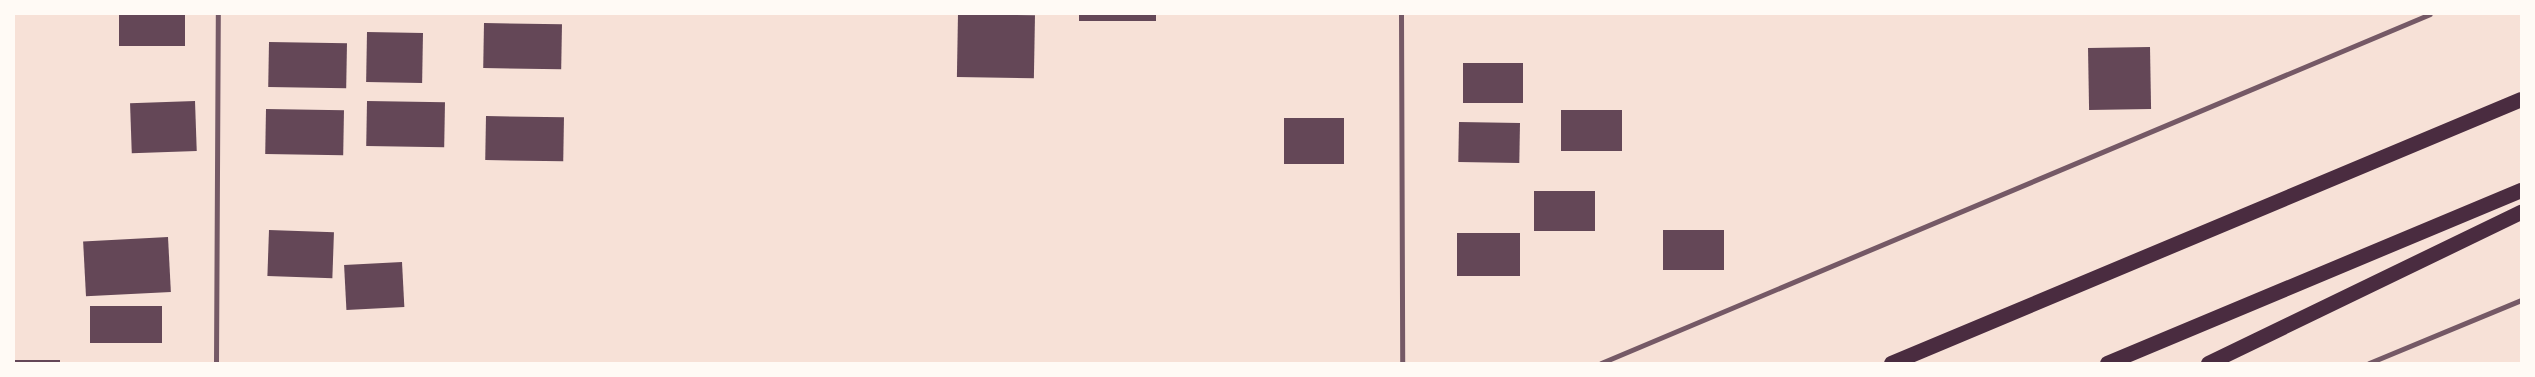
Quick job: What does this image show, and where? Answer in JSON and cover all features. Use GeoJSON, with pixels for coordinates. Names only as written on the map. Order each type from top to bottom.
{"type":"FeatureCollection","features":[{"type":"Feature","properties":{"kind":"highway"},"geometry":{"type":"LineString","coordinates":[[1891,363],[2521,99]]}},
{"type":"Feature","properties":{"kind":"highway"},"geometry":{"type":"LineString","coordinates":[[2107,363],[2521,190]]}},
{"type":"Feature","properties":{"kind":"highway"},"geometry":{"type":"LineString","coordinates":[[2208,363],[2521,212]]}},
{"type":"Feature","properties":{"kind":"street"},"geometry":{"type":"LineString","coordinates":[[216,363],[218,14]]}},
{"type":"Feature","properties":{"kind":"street"},"geometry":{"type":"LineString","coordinates":[[1401,14],[1402,363]]}},
{"type":"Feature","properties":{"kind":"street"},"geometry":{"type":"LineString","coordinates":[[1601,363],[2430,14]]}},
{"type":"Feature","properties":{"kind":"street"},"geometry":{"type":"LineString","coordinates":[[2369,363],[2521,300]]}},
{"type":"Feature","properties":{"kind":"building"},"geometry":{"type":"Polygon","coordinates":[[[119,14],[185,14],[185,46],[119,46],[119,14]]]}},
{"type":"Feature","properties":{"kind":"building"},"geometry":{"type":"Polygon","coordinates":[[[958,14],[1035,15],[1034,78],[957,77],[958,14]]]}},
{"type":"Feature","properties":{"kind":"building"},"geometry":{"type":"Polygon","coordinates":[[[1079,14],[1156,14],[1156,21],[1079,21],[1079,14]]]}},
{"type":"Feature","properties":{"kind":"building"},"geometry":{"type":"Polygon","coordinates":[[[484,23],[562,24],[561,69],[483,68],[484,23]]]}},
{"type":"Feature","properties":{"kind":"building"},"geometry":{"type":"Polygon","coordinates":[[[367,32],[423,33],[422,83],[366,82],[367,32]]]}},
{"type":"Feature","properties":{"kind":"building"},"geometry":{"type":"Polygon","coordinates":[[[269,42],[347,43],[346,88],[268,87],[269,42]]]}},
{"type":"Feature","properties":{"kind":"building"},"geometry":{"type":"Polygon","coordinates":[[[2150,47],[2151,109],[2089,110],[2088,48],[2150,47]]]}},
{"type":"Feature","properties":{"kind":"building"},"geometry":{"type":"Polygon","coordinates":[[[1463,63],[1523,63],[1523,103],[1463,103],[1463,63]]]}},
{"type":"Feature","properties":{"kind":"building"},"geometry":{"type":"Polygon","coordinates":[[[195,101],[197,151],[132,153],[130,103],[195,101]]]}},
{"type":"Feature","properties":{"kind":"building"},"geometry":{"type":"Polygon","coordinates":[[[367,101],[445,102],[444,147],[366,146],[367,101]]]}},
{"type":"Feature","properties":{"kind":"building"},"geometry":{"type":"Polygon","coordinates":[[[266,109],[344,110],[343,155],[265,154],[266,109]]]}},
{"type":"Feature","properties":{"kind":"building"},"geometry":{"type":"Polygon","coordinates":[[[1561,110],[1622,110],[1622,151],[1561,151],[1561,110]]]}},
{"type":"Feature","properties":{"kind":"building"},"geometry":{"type":"Polygon","coordinates":[[[486,116],[564,117],[563,161],[485,160],[486,116]]]}},
{"type":"Feature","properties":{"kind":"building"},"geometry":{"type":"Polygon","coordinates":[[[1284,118],[1344,118],[1344,164],[1284,164],[1284,118]]]}},
{"type":"Feature","properties":{"kind":"building"},"geometry":{"type":"Polygon","coordinates":[[[1459,122],[1520,123],[1519,163],[1458,162],[1459,122]]]}},
{"type":"Feature","properties":{"kind":"building"},"geometry":{"type":"Polygon","coordinates":[[[1534,191],[1595,191],[1595,231],[1534,231],[1534,191]]]}},
{"type":"Feature","properties":{"kind":"building"},"geometry":{"type":"Polygon","coordinates":[[[269,230],[334,232],[332,278],[267,276],[269,230]]]}},
{"type":"Feature","properties":{"kind":"building"},"geometry":{"type":"Polygon","coordinates":[[[1663,230],[1724,230],[1724,270],[1663,270],[1663,230]]]}},
{"type":"Feature","properties":{"kind":"building"},"geometry":{"type":"Polygon","coordinates":[[[1457,233],[1520,233],[1520,276],[1457,276],[1457,233]]]}},
{"type":"Feature","properties":{"kind":"building"},"geometry":{"type":"Polygon","coordinates":[[[168,237],[171,292],[86,296],[83,241],[168,237]]]}},
{"type":"Feature","properties":{"kind":"building"},"geometry":{"type":"Polygon","coordinates":[[[402,262],[404,307],[346,310],[344,265],[402,262]]]}},
{"type":"Feature","properties":{"kind":"building"},"geometry":{"type":"Polygon","coordinates":[[[90,306],[162,306],[162,343],[90,343],[90,306]]]}},
{"type":"Feature","properties":{"kind":"building"},"geometry":{"type":"Polygon","coordinates":[[[14,360],[60,360],[60,363],[14,363],[14,360]]]}}]}
